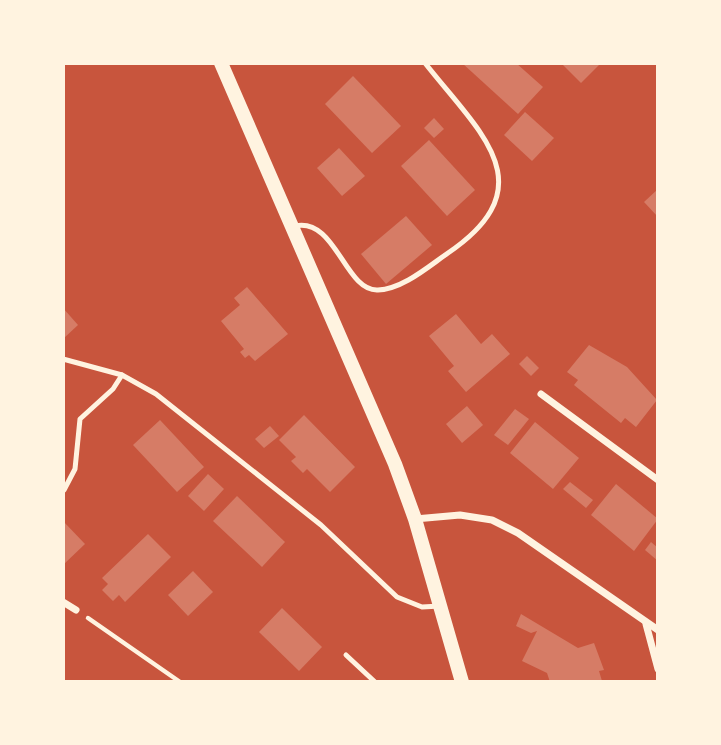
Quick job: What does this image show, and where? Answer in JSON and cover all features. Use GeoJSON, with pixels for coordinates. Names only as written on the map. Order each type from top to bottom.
{"type":"FeatureCollection","features":[{"type":"Feature","properties":{"kind":"main road"},"geometry":{"type":"LineString","coordinates":[[221,63],[396,464],[415,519],[462,682]]}},
{"type":"Feature","properties":{"kind":"street"},"geometry":{"type":"LineString","coordinates":[[541,394],[658,480]]}},
{"type":"Feature","properties":{"kind":"street"},"geometry":{"type":"LineString","coordinates":[[415,519],[460,515],[492,520],[518,533],[658,630]]}},
{"type":"Feature","properties":{"kind":"street"},"geometry":{"type":"LineString","coordinates":[[63,602],[76,610]]}},
{"type":"Feature","properties":{"kind":"street"},"geometry":{"type":"LineString","coordinates":[[646,624],[658,669]]}},
{"type":"Feature","properties":{"kind":"lane"},"geometry":{"type":"LineString","coordinates":[[292,226],[303,224],[316,229],[363,286],[379,290],[417,274],[464,242],[496,206],[502,181],[489,146],[425,63]]}},
{"type":"Feature","properties":{"kind":"lane"},"geometry":{"type":"LineString","coordinates":[[63,359],[122,375],[156,394],[300,508],[397,597],[422,607],[440,606]]}},
{"type":"Feature","properties":{"kind":"lane"},"geometry":{"type":"LineString","coordinates":[[64,490],[75,469],[80,419],[113,389],[122,375]]}},
{"type":"Feature","properties":{"kind":"lane"},"geometry":{"type":"LineString","coordinates":[[346,655],[374,682]]}},
{"type":"Feature","properties":{"kind":"path"},"geometry":{"type":"LineString","coordinates":[[76,610],[180,682]]}},
{"type":"Feature","properties":{"kind":"building"},"geometry":{"type":"Polygon","coordinates":[[[462,63],[516,63],[543,87],[518,114],[462,63]]]}},
{"type":"Feature","properties":{"kind":"building"},"geometry":{"type":"Polygon","coordinates":[[[561,63],[601,63],[581,83],[561,63]]]}},
{"type":"Feature","properties":{"kind":"building"},"geometry":{"type":"Polygon","coordinates":[[[353,76],[401,126],[372,153],[325,104],[353,76]]]}},
{"type":"Feature","properties":{"kind":"building"},"geometry":{"type":"Polygon","coordinates":[[[525,112],[554,138],[532,161],[504,135],[525,112]]]}},
{"type":"Feature","properties":{"kind":"building"},"geometry":{"type":"Polygon","coordinates":[[[434,118],[444,129],[434,138],[424,128],[434,118]]]}},
{"type":"Feature","properties":{"kind":"building"},"geometry":{"type":"Polygon","coordinates":[[[429,140],[475,190],[447,216],[401,166],[429,140]]]}},
{"type":"Feature","properties":{"kind":"building"},"geometry":{"type":"Polygon","coordinates":[[[339,148],[365,176],[342,196],[317,168],[339,148]]]}},
{"type":"Feature","properties":{"kind":"building"},"geometry":{"type":"Polygon","coordinates":[[[658,189],[658,217],[644,202],[658,189]]]}},
{"type":"Feature","properties":{"kind":"building"},"geometry":{"type":"Polygon","coordinates":[[[406,216],[432,245],[386,284],[361,254],[406,216]]]}},
{"type":"Feature","properties":{"kind":"building"},"geometry":{"type":"Polygon","coordinates":[[[247,287],[288,334],[255,361],[249,355],[245,358],[240,352],[244,349],[221,321],[240,305],[234,298],[247,287]]]}},
{"type":"Feature","properties":{"kind":"building"},"geometry":{"type":"Polygon","coordinates":[[[63,308],[78,325],[63,339],[63,308]]]}},
{"type":"Feature","properties":{"kind":"building"},"geometry":{"type":"Polygon","coordinates":[[[456,314],[481,344],[492,334],[510,354],[466,392],[448,371],[454,366],[429,336],[456,314]]]}},
{"type":"Feature","properties":{"kind":"building"},"geometry":{"type":"Polygon","coordinates":[[[589,345],[627,367],[657,400],[636,427],[625,418],[621,423],[574,385],[578,380],[567,372],[589,345]]]}},
{"type":"Feature","properties":{"kind":"building"},"geometry":{"type":"Polygon","coordinates":[[[527,356],[539,368],[531,376],[519,364],[527,356]]]}},
{"type":"Feature","properties":{"kind":"building"},"geometry":{"type":"Polygon","coordinates":[[[467,406],[483,425],[462,443],[446,424],[467,406]]]}},
{"type":"Feature","properties":{"kind":"building"},"geometry":{"type":"Polygon","coordinates":[[[515,409],[529,419],[508,445],[494,435],[515,409]]]}},
{"type":"Feature","properties":{"kind":"building"},"geometry":{"type":"Polygon","coordinates":[[[304,415],[355,467],[330,492],[307,469],[303,473],[291,461],[296,457],[279,440],[304,415]]]}},
{"type":"Feature","properties":{"kind":"building"},"geometry":{"type":"Polygon","coordinates":[[[160,420],[204,467],[177,492],[133,445],[160,420]]]}},
{"type":"Feature","properties":{"kind":"building"},"geometry":{"type":"Polygon","coordinates":[[[535,422],[579,458],[553,489],[510,453],[535,422]]]}},
{"type":"Feature","properties":{"kind":"building"},"geometry":{"type":"Polygon","coordinates":[[[270,426],[279,436],[264,448],[255,439],[270,426]]]}},
{"type":"Feature","properties":{"kind":"building"},"geometry":{"type":"Polygon","coordinates":[[[208,474],[224,489],[204,511],[188,496],[208,474]]]}},
{"type":"Feature","properties":{"kind":"building"},"geometry":{"type":"Polygon","coordinates":[[[570,482],[593,500],[586,508],[563,489],[570,482]]]}},
{"type":"Feature","properties":{"kind":"building"},"geometry":{"type":"Polygon","coordinates":[[[616,484],[658,519],[634,551],[591,515],[616,484]]]}},
{"type":"Feature","properties":{"kind":"building"},"geometry":{"type":"Polygon","coordinates":[[[237,496],[285,542],[262,567],[213,521],[237,496]]]}},
{"type":"Feature","properties":{"kind":"building"},"geometry":{"type":"Polygon","coordinates":[[[63,521],[85,544],[63,565],[63,521]]]}},
{"type":"Feature","properties":{"kind":"building"},"geometry":{"type":"Polygon","coordinates":[[[148,534],[171,557],[125,602],[119,595],[113,601],[102,590],[108,584],[102,578],[148,534]]]}},
{"type":"Feature","properties":{"kind":"building"},"geometry":{"type":"Polygon","coordinates":[[[651,542],[658,548],[658,561],[645,550],[651,542]]]}},
{"type":"Feature","properties":{"kind":"building"},"geometry":{"type":"Polygon","coordinates":[[[193,571],[213,592],[188,616],[168,595],[193,571]]]}},
{"type":"Feature","properties":{"kind":"building"},"geometry":{"type":"Polygon","coordinates":[[[282,608],[322,647],[299,671],[259,632],[282,608]]]}},
{"type":"Feature","properties":{"kind":"building"},"geometry":{"type":"Polygon","coordinates":[[[521,614],[578,648],[594,643],[604,670],[599,671],[602,681],[550,682],[547,673],[522,661],[537,631],[531,633],[516,626],[521,614]]]}}]}
